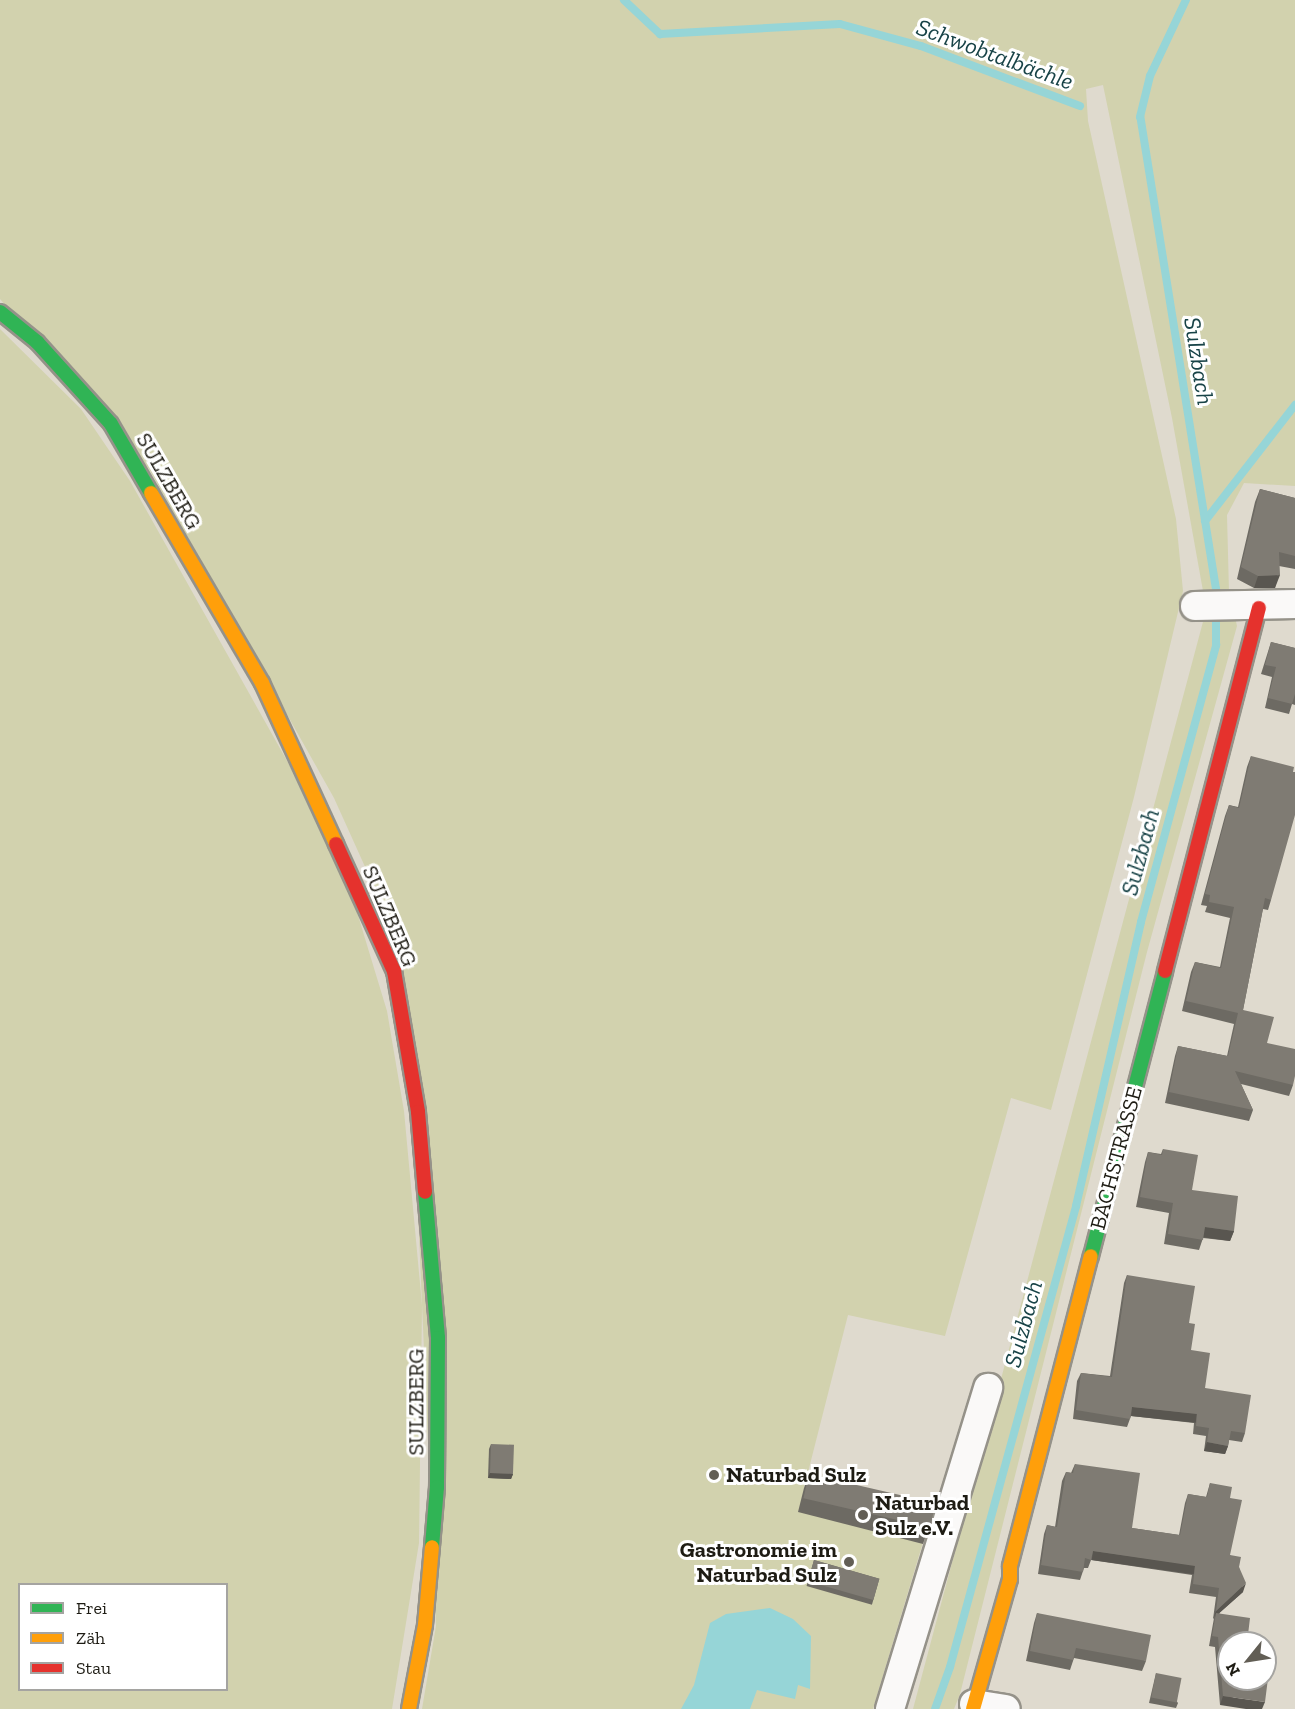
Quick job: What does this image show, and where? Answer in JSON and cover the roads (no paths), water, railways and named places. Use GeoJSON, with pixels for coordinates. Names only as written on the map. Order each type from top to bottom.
{"type":"FeatureCollection","features":[{"type":"Feature","properties":{"kind":"street","name":"SULZBERG"},"geometry":{"type":"LineString","coordinates":[[0,312],[76,382],[117,434],[262,683],[394,971],[418,1112],[438,1338],[437,1487],[425,1625],[409,1709]]}},
{"type":"Feature","properties":{"kind":"street"},"geometry":{"type":"LineString","coordinates":[[1202,604],[1295,604]]}},
{"type":"Feature","properties":{"kind":"street","name":"BACHSTRASSE"},"geometry":{"type":"LineString","coordinates":[[974,1707],[1248,605]]}},
{"type":"Feature","properties":{"kind":"street"},"geometry":{"type":"LineString","coordinates":[[890,1709],[988,1388]]}},
{"type":"Feature","properties":{"kind":"street"},"geometry":{"type":"LineString","coordinates":[[974,1707],[1006,1709]]}},
{"type":"Feature","properties":{"kind":"water"},"geometry":{"type":"Polygon","coordinates":[[[770,1608],[793,1619],[811,1636],[810,1689],[798,1685],[795,1699],[757,1690],[750,1709],[681,1709],[694,1685],[710,1623],[726,1614],[770,1608]]]}},
{"type":"Feature","properties":{"kind":"waterway","name":"Schwobtalbächle"},"geometry":{"type":"LineString","coordinates":[[624,0],[660,34],[840,24],[921,46],[1080,106]]}},
{"type":"Feature","properties":{"kind":"waterway","name":"Sulzbach"},"geometry":{"type":"LineString","coordinates":[[935,1709],[950,1667],[1076,1206],[1141,922],[1216,645],[1216,589],[1140,117],[1150,76],[1186,0]]}},
{"type":"Feature","properties":{"kind":"waterway"},"geometry":{"type":"LineString","coordinates":[[1205,521],[1295,405]]}},
{"type":"Feature","properties":{"kind":"place","name":"Naturbad Sulz"},"geometry":{"type":"Point","coordinates":[714,1475]}},
{"type":"Feature","properties":{"kind":"place","name":"Naturbad Sulz e.V."},"geometry":{"type":"Point","coordinates":[863,1515]}},
{"type":"Feature","properties":{"kind":"place","name":"Gastronomie im Naturbad Sulz"},"geometry":{"type":"Point","coordinates":[849,1562]}}]}
